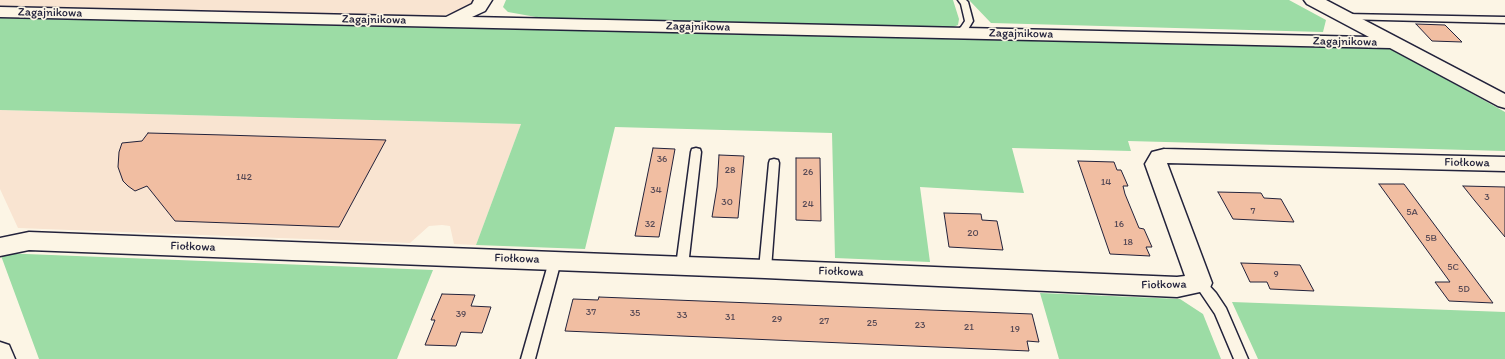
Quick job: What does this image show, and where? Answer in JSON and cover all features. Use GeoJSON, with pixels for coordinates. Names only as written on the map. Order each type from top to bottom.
{"type":"FeatureCollection","features":[{"type":"Feature","properties":{"kind":"street"},"geometry":{"type":"LineString","coordinates":[[448,22],[479,6],[483,0]]}},
{"type":"Feature","properties":{"kind":"street"},"geometry":{"type":"LineString","coordinates":[[1313,0],[1505,102]]}},
{"type":"Feature","properties":{"kind":"street","name":"Zagajnikowa"},"geometry":{"type":"LineString","coordinates":[[0,12],[1395,43]]}},
{"type":"Feature","properties":{"kind":"street","name":"Fiołkowa"},"geometry":{"type":"LineString","coordinates":[[0,247],[29,241],[765,269],[1177,287],[1200,284],[1156,164],[1156,160],[1160,157],[1505,164]]}},
{"type":"Feature","properties":{"kind":"street"},"geometry":{"type":"LineString","coordinates":[[0,353],[2,359]]}},
{"type":"Feature","properties":{"kind":"lane"},"geometry":{"type":"LineString","coordinates":[[958,33],[964,29],[969,21],[969,15],[962,0]]}},
{"type":"Feature","properties":{"kind":"lane"},"geometry":{"type":"LineString","coordinates":[[1345,17],[1505,20]]}},
{"type":"Feature","properties":{"kind":"lane"},"geometry":{"type":"LineString","coordinates":[[682,266],[696,152]]}},
{"type":"Feature","properties":{"kind":"lane"},"geometry":{"type":"LineString","coordinates":[[765,269],[774,163]]}},
{"type":"Feature","properties":{"kind":"lane"},"geometry":{"type":"LineString","coordinates":[[528,359],[555,261]]}},
{"type":"Feature","properties":{"kind":"lane"},"geometry":{"type":"LineString","coordinates":[[1200,284],[1212,297],[1221,312],[1241,359]]}},
{"type":"Feature","properties":{"kind":"shaded area"},"geometry":{"type":"Polygon","coordinates":[[[0,0],[474,0],[471,5],[441,17],[0,6],[0,0]]]}},
{"type":"Feature","properties":{"kind":"shaded area"},"geometry":{"type":"Polygon","coordinates":[[[0,110],[521,124],[476,245],[454,244],[450,226],[442,225],[429,226],[410,243],[18,228],[0,189],[0,110]]]}},
{"type":"Feature","properties":{"kind":"green space"},"geometry":{"type":"Polygon","coordinates":[[[506,0],[953,0],[959,19],[958,25],[951,28],[547,19],[508,12],[503,7],[506,0]]]}},
{"type":"Feature","properties":{"kind":"green space"},"geometry":{"type":"Polygon","coordinates":[[[969,0],[1289,0],[1326,20],[1323,32],[991,23],[969,0]]]}},
{"type":"Feature","properties":{"kind":"green space"},"geometry":{"type":"Polygon","coordinates":[[[0,18],[1392,49],[1505,112],[1505,151],[1128,141],[1131,151],[1012,148],[1024,193],[920,187],[930,262],[835,258],[832,133],[615,127],[585,249],[476,245],[521,124],[0,110],[0,18]]]}},
{"type":"Feature","properties":{"kind":"green space"},"geometry":{"type":"Polygon","coordinates":[[[0,253],[433,270],[397,359],[39,359],[0,253]]]}},
{"type":"Feature","properties":{"kind":"green space"},"geometry":{"type":"Polygon","coordinates":[[[1040,293],[1180,299],[1203,314],[1221,359],[1059,359],[1040,293]]]}},
{"type":"Feature","properties":{"kind":"green space"},"geometry":{"type":"Polygon","coordinates":[[[1232,302],[1505,312],[1505,359],[1258,359],[1232,302]]]}},
{"type":"Feature","properties":{"kind":"building"},"geometry":{"type":"Polygon","coordinates":[[[1416,24],[1445,25],[1462,42],[1432,41],[1416,24]]]}},
{"type":"Feature","properties":{"kind":"building"},"geometry":{"type":"Polygon","coordinates":[[[148,133],[386,140],[339,227],[175,221],[147,186],[135,191],[128,186],[123,181],[118,167],[119,152],[122,143],[142,141],[148,133]]]}},
{"type":"Feature","properties":{"kind":"building"},"geometry":{"type":"Polygon","coordinates":[[[653,148],[675,149],[659,237],[635,236],[653,148]]]}},
{"type":"Feature","properties":{"kind":"building"},"geometry":{"type":"Polygon","coordinates":[[[719,155],[744,156],[738,218],[712,217],[717,187],[719,155]]]}},
{"type":"Feature","properties":{"kind":"building"},"geometry":{"type":"Polygon","coordinates":[[[796,158],[820,158],[821,221],[796,220],[796,158]]]}},
{"type":"Feature","properties":{"kind":"building"},"geometry":{"type":"Polygon","coordinates":[[[1078,161],[1114,162],[1117,170],[1121,170],[1128,186],[1123,186],[1125,194],[1139,228],[1144,229],[1152,247],[1146,247],[1150,256],[1110,254],[1078,161]]]}},
{"type":"Feature","properties":{"kind":"building"},"geometry":{"type":"Polygon","coordinates":[[[1379,184],[1404,184],[1493,303],[1449,301],[1435,282],[1450,282],[1379,184]]]}},
{"type":"Feature","properties":{"kind":"building"},"geometry":{"type":"Polygon","coordinates":[[[1463,186],[1505,187],[1505,237],[1475,201],[1463,186]]]}},
{"type":"Feature","properties":{"kind":"building"},"geometry":{"type":"Polygon","coordinates":[[[1218,192],[1261,193],[1264,198],[1281,199],[1294,222],[1233,219],[1218,192]]]}},
{"type":"Feature","properties":{"kind":"building"},"geometry":{"type":"Polygon","coordinates":[[[944,213],[981,214],[982,220],[997,221],[1003,250],[949,247],[944,213]]]}},
{"type":"Feature","properties":{"kind":"building"},"geometry":{"type":"Polygon","coordinates":[[[1241,263],[1300,265],[1314,291],[1270,289],[1267,282],[1250,282],[1241,263]]]}},
{"type":"Feature","properties":{"kind":"building"},"geometry":{"type":"Polygon","coordinates":[[[442,294],[475,295],[471,306],[491,307],[482,333],[461,332],[456,346],[425,345],[435,320],[431,320],[442,294]]]}},
{"type":"Feature","properties":{"kind":"building"},"geometry":{"type":"Polygon","coordinates":[[[599,297],[1032,314],[1039,342],[1027,341],[1029,351],[565,331],[573,299],[598,300],[599,297]]]}}]}
